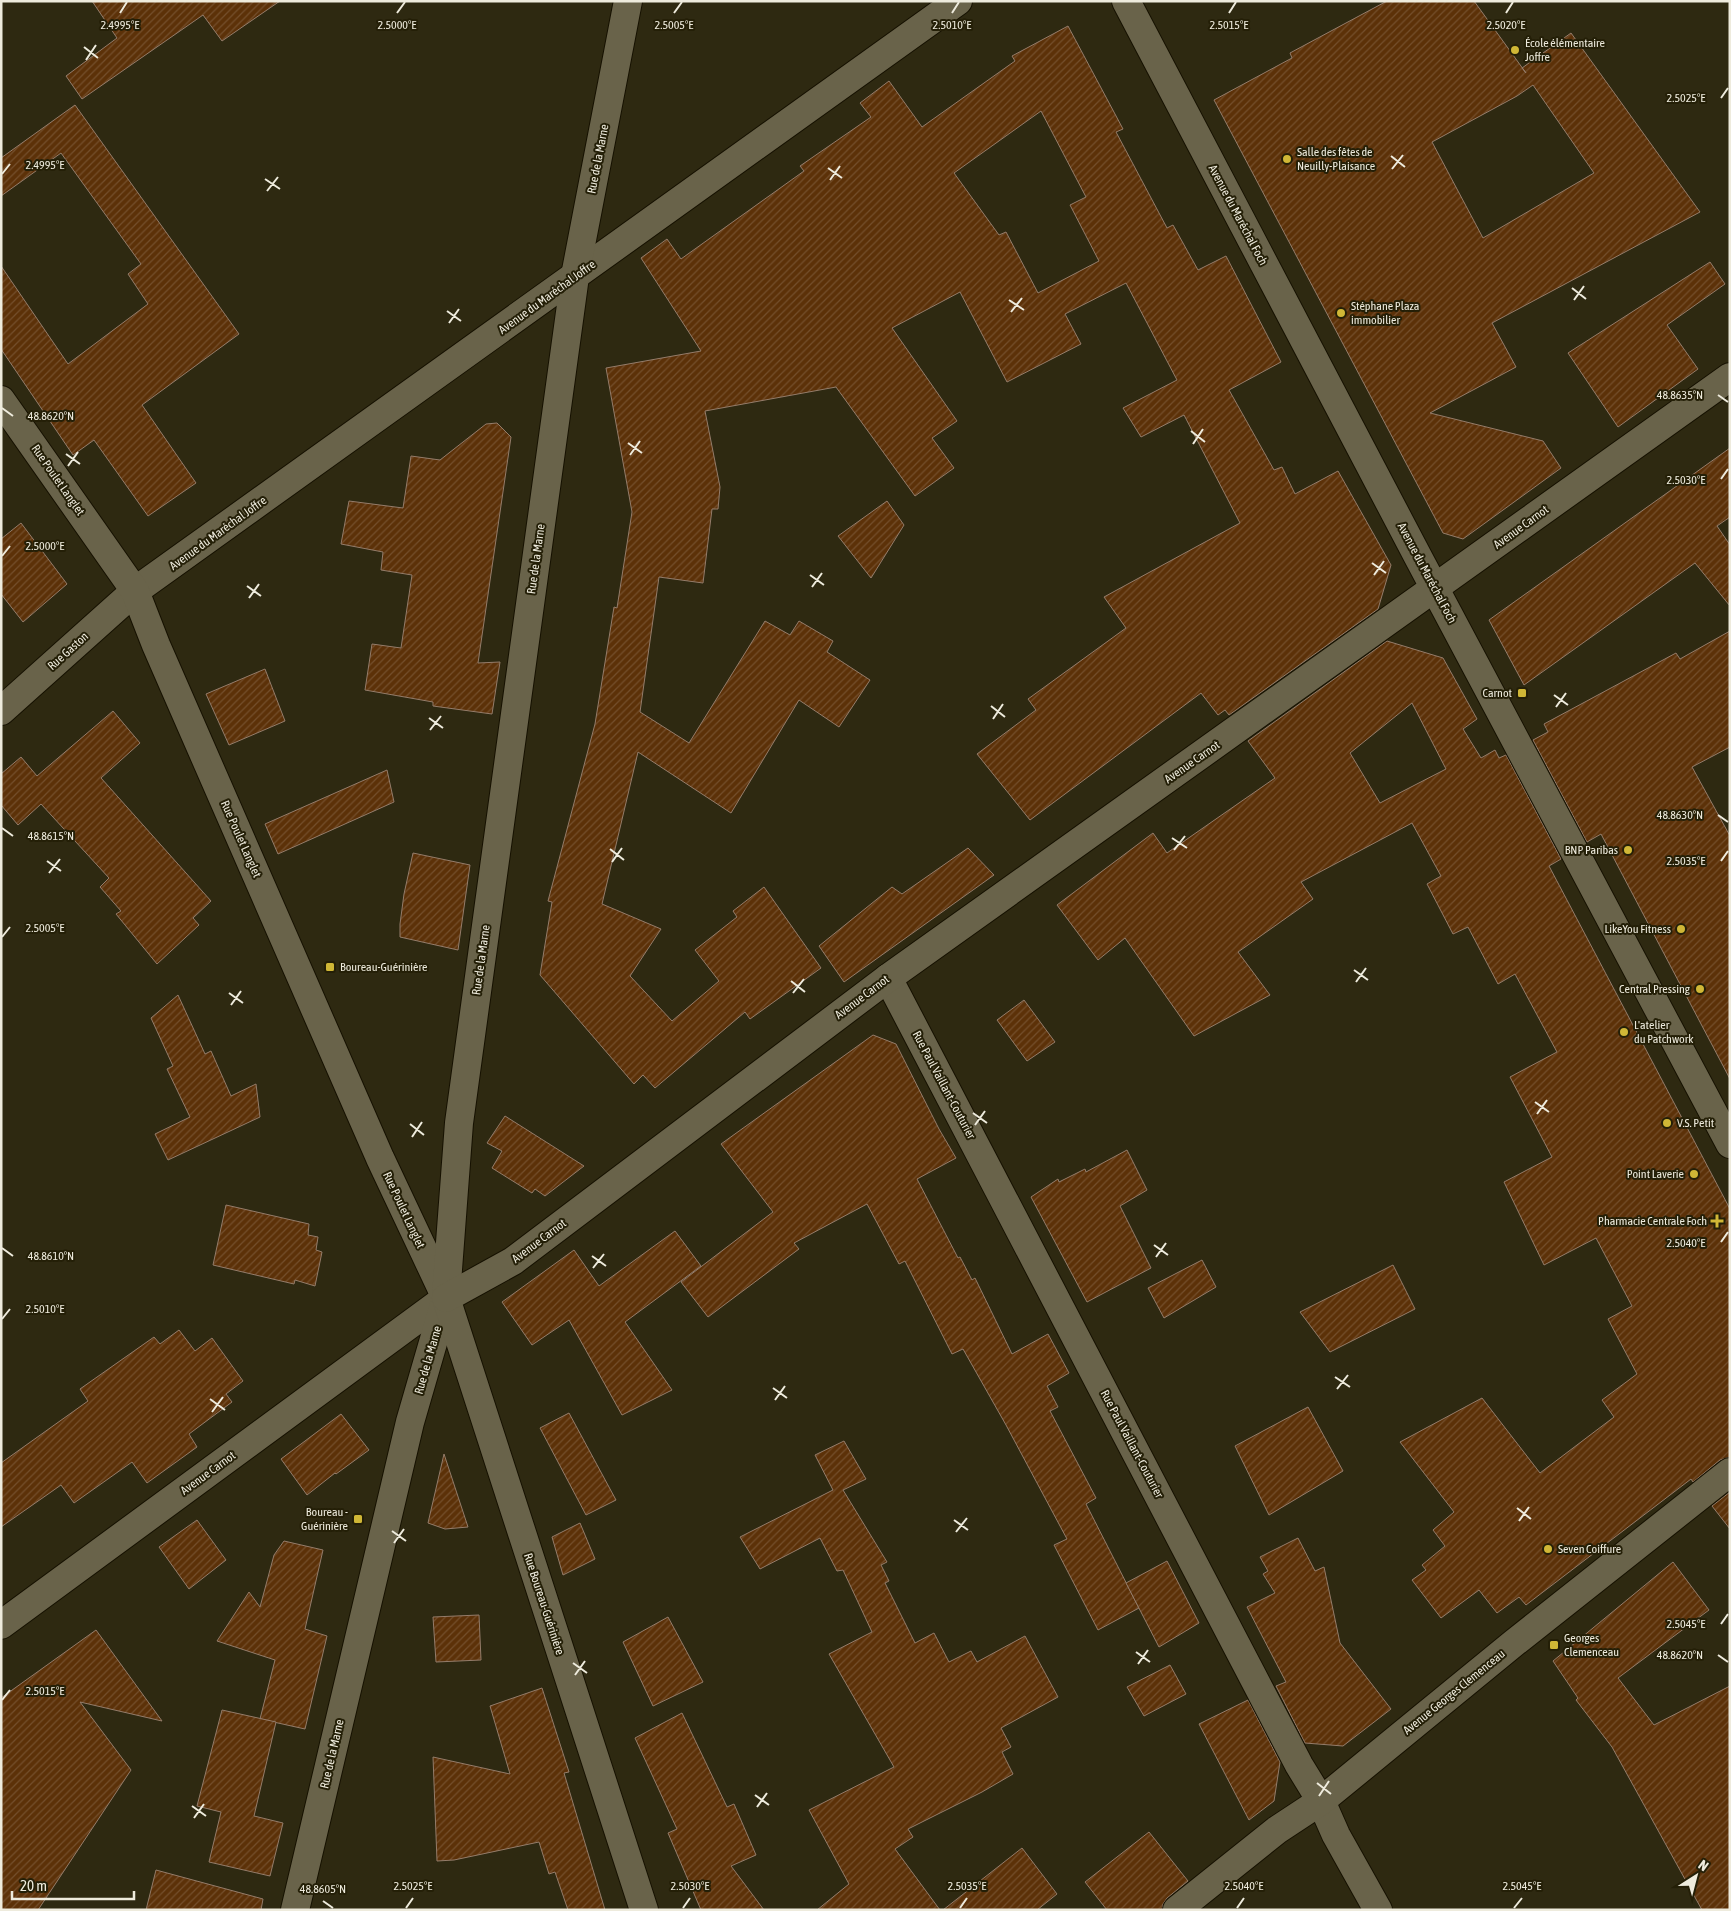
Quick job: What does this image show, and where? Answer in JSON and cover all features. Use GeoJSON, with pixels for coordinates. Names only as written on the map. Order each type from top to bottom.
{"type":"FeatureCollection","features":[{"type":"Feature","properties":{"kind":"street","name":"Rue de la Marne"},"geometry":{"type":"LineString","coordinates":[[296,1910],[410,1422],[446,1298],[459,1123],[575,276],[628,1]]}},
{"type":"Feature","properties":{"kind":"street","name":"Avenue du Maréchal Joffre"},"geometry":{"type":"LineString","coordinates":[[135,591],[958,1]]}},
{"type":"Feature","properties":{"kind":"street","name":"Avenue du Maréchal Foch"},"geometry":{"type":"LineString","coordinates":[[1126,1],[1435,589],[1730,1144]]}},
{"type":"Feature","properties":{"kind":"street","name":"Avenue Carnot"},"geometry":{"type":"LineString","coordinates":[[1,1625],[446,1298],[513,1262],[888,978],[1730,377]]}},
{"type":"Feature","properties":{"kind":"street","name":"Rue Poulet Langlet"},"geometry":{"type":"LineString","coordinates":[[1,400],[135,591],[156,645],[380,1158],[446,1298]]}},
{"type":"Feature","properties":{"kind":"street","name":"Rue Gaston"},"geometry":{"type":"LineString","coordinates":[[1,711],[135,591]]}},
{"type":"Feature","properties":{"kind":"street","name":"Rue Paul Vaillant-Couturier"},"geometry":{"type":"LineString","coordinates":[[888,978],[1294,1756],[1321,1801],[1336,1835],[1378,1910]]}},
{"type":"Feature","properties":{"kind":"street","name":"Rue Boureau-Guérinière"},"geometry":{"type":"LineString","coordinates":[[446,1298],[644,1910]]}},
{"type":"Feature","properties":{"kind":"street","name":"Avenue Georges Clemenceau"},"geometry":{"type":"LineString","coordinates":[[1177,1910],[1277,1830],[1321,1801],[1514,1643],[1730,1472]]}},
{"type":"Feature","properties":{"kind":"building"},"geometry":{"type":"Polygon","coordinates":[[[92,1],[280,1],[222,41],[203,15],[82,99],[66,76],[117,38],[92,1]]]}},
{"type":"Feature","properties":{"kind":"building"},"geometry":{"type":"Polygon","coordinates":[[[1387,1],[1474,1],[1522,68],[1571,33],[1700,212],[1492,323],[1516,367],[1430,413],[1543,441],[1561,468],[1463,539],[1443,533],[1214,100],[1292,58],[1290,53],[1387,1]],[[1533,85],[1517,96],[1432,142],[1483,238],[1594,173],[1533,85]]]}},
{"type":"Feature","properties":{"kind":"building"},"geometry":{"type":"Polygon","coordinates":[[[1068,26],[1123,129],[1116,132],[1167,228],[1173,225],[1198,270],[1226,256],[1281,362],[1229,390],[1274,470],[1282,467],[1295,494],[1338,471],[1391,565],[1378,609],[1229,715],[1225,710],[1218,715],[1201,693],[1030,820],[977,754],[1036,710],[1028,699],[1126,628],[1104,597],[1240,523],[1184,415],[1141,437],[1123,408],[1177,380],[1126,283],[1065,314],[1081,344],[1007,382],[960,292],[892,328],[957,421],[932,438],[954,468],[915,496],[836,387],[705,411],[720,487],[718,509],[712,509],[703,583],[659,577],[640,712],[689,743],[765,621],[790,635],[799,621],[833,641],[827,652],[870,680],[839,727],[799,700],[731,813],[638,752],[602,904],[661,929],[630,976],[672,1021],[719,981],[695,950],[737,917],[733,911],[764,887],[821,968],[750,1019],[745,1012],[655,1088],[643,1075],[634,1084],[540,975],[552,902],[548,901],[595,724],[614,607],[617,608],[632,512],[606,368],[701,351],[641,258],[667,239],[681,259],[804,171],[800,166],[871,117],[860,103],[889,81],[922,127],[1015,61],[1012,56],[1068,26]],[[1041,111],[954,173],[999,235],[1006,232],[1038,293],[1099,261],[1070,205],[1086,197],[1041,111]]]}},
{"type":"Feature","properties":{"kind":"building"},"geometry":{"type":"Polygon","coordinates":[[[75,105],[239,334],[142,405],[196,483],[148,516],[94,440],[73,455],[1,349],[1,266],[68,364],[148,304],[128,274],[141,264],[61,153],[1,196],[1,158],[75,105]]]}},
{"type":"Feature","properties":{"kind":"building"},"geometry":{"type":"Polygon","coordinates":[[[1710,262],[1725,284],[1667,325],[1698,369],[1618,427],[1568,353],[1710,262]]]}},
{"type":"Feature","properties":{"kind":"building"},"geometry":{"type":"Polygon","coordinates":[[[497,423],[511,437],[478,663],[500,662],[492,714],[433,706],[433,702],[365,690],[372,644],[401,648],[412,575],[381,570],[383,552],[341,544],[349,501],[403,508],[411,456],[440,460],[486,424],[497,423]]]}},
{"type":"Feature","properties":{"kind":"building"},"geometry":{"type":"Polygon","coordinates":[[[1730,448],[1730,517],[1717,526],[1730,545],[1730,606],[1695,563],[1524,685],[1489,620],[1730,448]]]}},
{"type":"Feature","properties":{"kind":"building"},"geometry":{"type":"Polygon","coordinates":[[[887,501],[904,525],[871,578],[838,536],[887,501]]]}},
{"type":"Feature","properties":{"kind":"building"},"geometry":{"type":"Polygon","coordinates":[[[21,523],[67,584],[23,622],[1,594],[1,539],[21,523]]]}},
{"type":"Feature","properties":{"kind":"building"},"geometry":{"type":"Polygon","coordinates":[[[1730,631],[1730,747],[1692,767],[1730,836],[1730,1079],[1601,834],[1587,842],[1533,740],[1548,732],[1544,724],[1676,653],[1680,659],[1730,631]]]}},
{"type":"Feature","properties":{"kind":"building"},"geometry":{"type":"Polygon","coordinates":[[[1387,641],[1443,658],[1477,719],[1463,729],[1481,758],[1495,750],[1499,758],[1506,755],[1561,859],[1549,866],[1730,1209],[1730,1457],[1720,1460],[1693,1482],[1691,1479],[1526,1605],[1519,1597],[1497,1613],[1479,1590],[1441,1618],[1412,1580],[1426,1570],[1422,1565],[1445,1546],[1433,1530],[1454,1512],[1400,1442],[1482,1398],[1540,1473],[1614,1417],[1602,1400],[1637,1374],[1608,1319],[1632,1306],[1596,1238],[1544,1265],[1504,1182],[1552,1157],[1510,1077],[1557,1052],[1515,974],[1498,984],[1468,927],[1453,934],[1427,884],[1441,876],[1412,823],[1301,882],[1313,899],[1238,952],[1270,995],[1194,1036],[1125,938],[1098,960],[1057,905],[1153,833],[1167,853],[1275,778],[1248,741],[1387,641]],[[1412,703],[1350,753],[1380,803],[1446,769],[1412,703]]]}},
{"type":"Feature","properties":{"kind":"building"},"geometry":{"type":"Polygon","coordinates":[[[265,669],[285,721],[229,745],[206,694],[265,669]]]}},
{"type":"Feature","properties":{"kind":"building"},"geometry":{"type":"Polygon","coordinates":[[[113,711],[140,743],[101,778],[211,901],[193,918],[199,925],[157,964],[116,914],[121,911],[100,887],[109,878],[41,804],[18,825],[1,805],[1,774],[21,757],[37,776],[113,711]]]}},
{"type":"Feature","properties":{"kind":"building"},"geometry":{"type":"Polygon","coordinates":[[[387,770],[394,802],[278,854],[265,824],[387,770]]]}},
{"type":"Feature","properties":{"kind":"building"},"geometry":{"type":"Polygon","coordinates":[[[968,848],[994,875],[844,982],[819,946],[892,887],[902,894],[968,848]]]}},
{"type":"Feature","properties":{"kind":"building"},"geometry":{"type":"Polygon","coordinates":[[[413,853],[470,865],[458,950],[400,937],[404,894],[413,853]]]}},
{"type":"Feature","properties":{"kind":"building"},"geometry":{"type":"Polygon","coordinates":[[[178,995],[205,1054],[211,1051],[231,1096],[256,1084],[260,1117],[168,1160],[155,1134],[190,1117],[167,1069],[173,1066],[151,1018],[178,995]]]}},
{"type":"Feature","properties":{"kind":"building"},"geometry":{"type":"Polygon","coordinates":[[[1024,1000],[1055,1042],[1027,1061],[997,1020],[1024,1000]]]}},
{"type":"Feature","properties":{"kind":"building"},"geometry":{"type":"Polygon","coordinates":[[[873,1035],[896,1044],[939,1129],[956,1158],[917,1179],[958,1258],[960,1257],[972,1280],[975,1278],[1012,1354],[1048,1334],[1069,1373],[1047,1386],[1058,1407],[1050,1411],[1096,1498],[1086,1504],[1139,1608],[1098,1630],[1054,1545],[1067,1539],[1006,1425],[963,1349],[952,1354],[905,1261],[899,1264],[867,1204],[794,1243],[799,1249],[708,1317],[681,1282],[773,1212],[721,1144],[873,1035]]]}},
{"type":"Feature","properties":{"kind":"building"},"geometry":{"type":"Polygon","coordinates":[[[505,1116],[584,1166],[545,1196],[535,1189],[532,1193],[492,1168],[502,1151],[487,1143],[505,1116]]]}},
{"type":"Feature","properties":{"kind":"building"},"geometry":{"type":"Polygon","coordinates":[[[1127,1150],[1147,1190],[1120,1206],[1151,1268],[1087,1302],[1031,1197],[1058,1179],[1059,1182],[1085,1169],[1086,1172],[1127,1150]]]}},
{"type":"Feature","properties":{"kind":"building"},"geometry":{"type":"Polygon","coordinates":[[[226,1205],[309,1224],[308,1235],[318,1237],[316,1250],[322,1252],[315,1286],[295,1280],[294,1284],[213,1265],[226,1205]]]}},
{"type":"Feature","properties":{"kind":"building"},"geometry":{"type":"Polygon","coordinates":[[[675,1231],[701,1266],[625,1322],[672,1390],[622,1415],[569,1320],[532,1345],[502,1302],[574,1250],[599,1286],[675,1231]]]}},
{"type":"Feature","properties":{"kind":"building"},"geometry":{"type":"Polygon","coordinates":[[[1202,1260],[1216,1287],[1164,1318],[1148,1288],[1202,1260]]]}},
{"type":"Feature","properties":{"kind":"building"},"geometry":{"type":"Polygon","coordinates":[[[1393,1265],[1415,1309],[1330,1352],[1300,1312],[1393,1265]]]}},
{"type":"Feature","properties":{"kind":"building"},"geometry":{"type":"Polygon","coordinates":[[[179,1330],[195,1351],[212,1338],[243,1381],[226,1394],[232,1402],[189,1434],[197,1447],[147,1483],[132,1462],[74,1503],[61,1485],[1,1527],[1,1463],[88,1401],[80,1389],[154,1337],[160,1344],[179,1330]]]}},
{"type":"Feature","properties":{"kind":"building"},"geometry":{"type":"Polygon","coordinates":[[[1308,1407],[1343,1471],[1269,1515],[1235,1446],[1308,1407]]]}},
{"type":"Feature","properties":{"kind":"building"},"geometry":{"type":"Polygon","coordinates":[[[569,1413],[616,1500],[586,1515],[540,1428],[569,1413]]]}},
{"type":"Feature","properties":{"kind":"building"},"geometry":{"type":"Polygon","coordinates":[[[341,1414],[369,1450],[307,1495],[281,1459],[341,1414]]]}},
{"type":"Feature","properties":{"kind":"building"},"geometry":{"type":"Polygon","coordinates":[[[844,1441],[866,1479],[843,1490],[887,1562],[881,1565],[889,1581],[885,1583],[915,1643],[934,1633],[949,1662],[971,1651],[977,1662],[1025,1636],[1058,1697],[1001,1728],[1011,1747],[1002,1752],[1013,1774],[982,1792],[908,1829],[913,1837],[895,1849],[940,1910],[817,1910],[849,1884],[809,1810],[894,1767],[829,1654],[872,1632],[843,1570],[837,1571],[820,1538],[760,1569],[740,1537],[833,1490],[815,1455],[844,1441]]]}},
{"type":"Feature","properties":{"kind":"building"},"geometry":{"type":"Polygon","coordinates":[[[444,1454],[468,1527],[445,1529],[428,1523],[444,1454]]]}},
{"type":"Feature","properties":{"kind":"building"},"geometry":{"type":"Polygon","coordinates":[[[1730,1492],[1730,1529],[1712,1506],[1730,1492]]]}},
{"type":"Feature","properties":{"kind":"building"},"geometry":{"type":"Polygon","coordinates":[[[197,1520],[226,1560],[189,1589],[159,1547],[197,1520]]]}},
{"type":"Feature","properties":{"kind":"building"},"geometry":{"type":"Polygon","coordinates":[[[580,1523],[595,1559],[563,1575],[552,1537],[580,1523]]]}},
{"type":"Feature","properties":{"kind":"building"},"geometry":{"type":"Polygon","coordinates":[[[1298,1538],[1315,1571],[1324,1567],[1340,1643],[1391,1709],[1343,1746],[1305,1743],[1276,1686],[1286,1682],[1247,1607],[1275,1593],[1263,1574],[1268,1571],[1260,1557],[1298,1538]]]}},
{"type":"Feature","properties":{"kind":"building"},"geometry":{"type":"Polygon","coordinates":[[[284,1541],[323,1550],[305,1629],[327,1636],[305,1729],[260,1719],[275,1660],[217,1641],[249,1592],[260,1607],[274,1555],[284,1541]]]}},
{"type":"Feature","properties":{"kind":"building"},"geometry":{"type":"Polygon","coordinates":[[[1167,1561],[1199,1623],[1159,1647],[1126,1583],[1167,1561]]]}},
{"type":"Feature","properties":{"kind":"building"},"geometry":{"type":"Polygon","coordinates":[[[1673,1562],[1709,1610],[1618,1678],[1654,1725],[1730,1686],[1730,1910],[1702,1910],[1612,1747],[1576,1700],[1578,1698],[1553,1661],[1673,1562]]]}},
{"type":"Feature","properties":{"kind":"building"},"geometry":{"type":"Polygon","coordinates":[[[479,1615],[481,1660],[436,1662],[433,1617],[479,1615]]]}},
{"type":"Feature","properties":{"kind":"building"},"geometry":{"type":"Polygon","coordinates":[[[668,1617],[703,1682],[653,1706],[623,1642],[668,1617]]]}},
{"type":"Feature","properties":{"kind":"building"},"geometry":{"type":"Polygon","coordinates":[[[96,1630],[162,1721],[80,1702],[131,1770],[38,1910],[1,1910],[1,1698],[96,1630]]]}},
{"type":"Feature","properties":{"kind":"building"},"geometry":{"type":"Polygon","coordinates":[[[1170,1665],[1186,1694],[1144,1716],[1127,1687],[1170,1665]]]}},
{"type":"Feature","properties":{"kind":"building"},"geometry":{"type":"Polygon","coordinates":[[[542,1688],[569,1772],[564,1773],[605,1910],[568,1910],[555,1872],[549,1874],[539,1842],[454,1860],[437,1861],[433,1757],[510,1774],[490,1706],[542,1688]]]}},
{"type":"Feature","properties":{"kind":"building"},"geometry":{"type":"Polygon","coordinates":[[[1248,1700],[1280,1762],[1274,1801],[1249,1820],[1199,1724],[1248,1700]]]}},
{"type":"Feature","properties":{"kind":"building"},"geometry":{"type":"Polygon","coordinates":[[[222,1710],[276,1722],[254,1816],[283,1823],[270,1876],[209,1862],[221,1812],[197,1806],[222,1710]]]}},
{"type":"Feature","properties":{"kind":"building"},"geometry":{"type":"Polygon","coordinates":[[[682,1713],[727,1807],[734,1804],[756,1855],[731,1866],[764,1910],[701,1910],[668,1833],[677,1829],[635,1738],[682,1713]]]}},
{"type":"Feature","properties":{"kind":"building"},"geometry":{"type":"Polygon","coordinates":[[[1149,1832],[1188,1881],[1167,1898],[1162,1910],[1107,1910],[1085,1882],[1149,1832]]]}},
{"type":"Feature","properties":{"kind":"building"},"geometry":{"type":"Polygon","coordinates":[[[1022,1848],[1057,1894],[1037,1910],[943,1910],[1022,1848]]]}},
{"type":"Feature","properties":{"kind":"building"},"geometry":{"type":"Polygon","coordinates":[[[156,1870],[263,1899],[261,1910],[146,1910],[156,1870]]]}},
{"type":"Feature","properties":{"kind":"place","name":"École élémentaire Joffre"},"geometry":{"type":"Point","coordinates":[1515,50]}},
{"type":"Feature","properties":{"kind":"place","name":"Salle des fêtes de Neuilly-Plaisance"},"geometry":{"type":"Point","coordinates":[1287,159]}},
{"type":"Feature","properties":{"kind":"place","name":"Stéphane Plaza immobilier"},"geometry":{"type":"Point","coordinates":[1341,313]}},
{"type":"Feature","properties":{"kind":"place","name":"Carnot"},"geometry":{"type":"Point","coordinates":[1522,693]}},
{"type":"Feature","properties":{"kind":"place","name":"BNP Paribas"},"geometry":{"type":"Point","coordinates":[1628,850]}},
{"type":"Feature","properties":{"kind":"place","name":"LikeYou Fitness"},"geometry":{"type":"Point","coordinates":[1681,929]}},
{"type":"Feature","properties":{"kind":"place","name":"Boureau-Guérinière"},"geometry":{"type":"Point","coordinates":[330,967]}},
{"type":"Feature","properties":{"kind":"place","name":"Central Pressing"},"geometry":{"type":"Point","coordinates":[1700,989]}},
{"type":"Feature","properties":{"kind":"place","name":"L'atelier du Patchwork"},"geometry":{"type":"Point","coordinates":[1624,1032]}},
{"type":"Feature","properties":{"kind":"place","name":"V.S. Petit"},"geometry":{"type":"Point","coordinates":[1667,1123]}},
{"type":"Feature","properties":{"kind":"place","name":"Point Laverie"},"geometry":{"type":"Point","coordinates":[1694,1174]}},
{"type":"Feature","properties":{"kind":"place","name":"Pharmacie Centrale Foch"},"geometry":{"type":"Point","coordinates":[1717,1221]}},
{"type":"Feature","properties":{"kind":"place","name":"Boureau - Guérinière"},"geometry":{"type":"Point","coordinates":[358,1519]}},
{"type":"Feature","properties":{"kind":"place","name":"Seven Coiffure"},"geometry":{"type":"Point","coordinates":[1548,1549]}},
{"type":"Feature","properties":{"kind":"place","name":"Georges Clemenceau"},"geometry":{"type":"Point","coordinates":[1554,1645]}}]}
